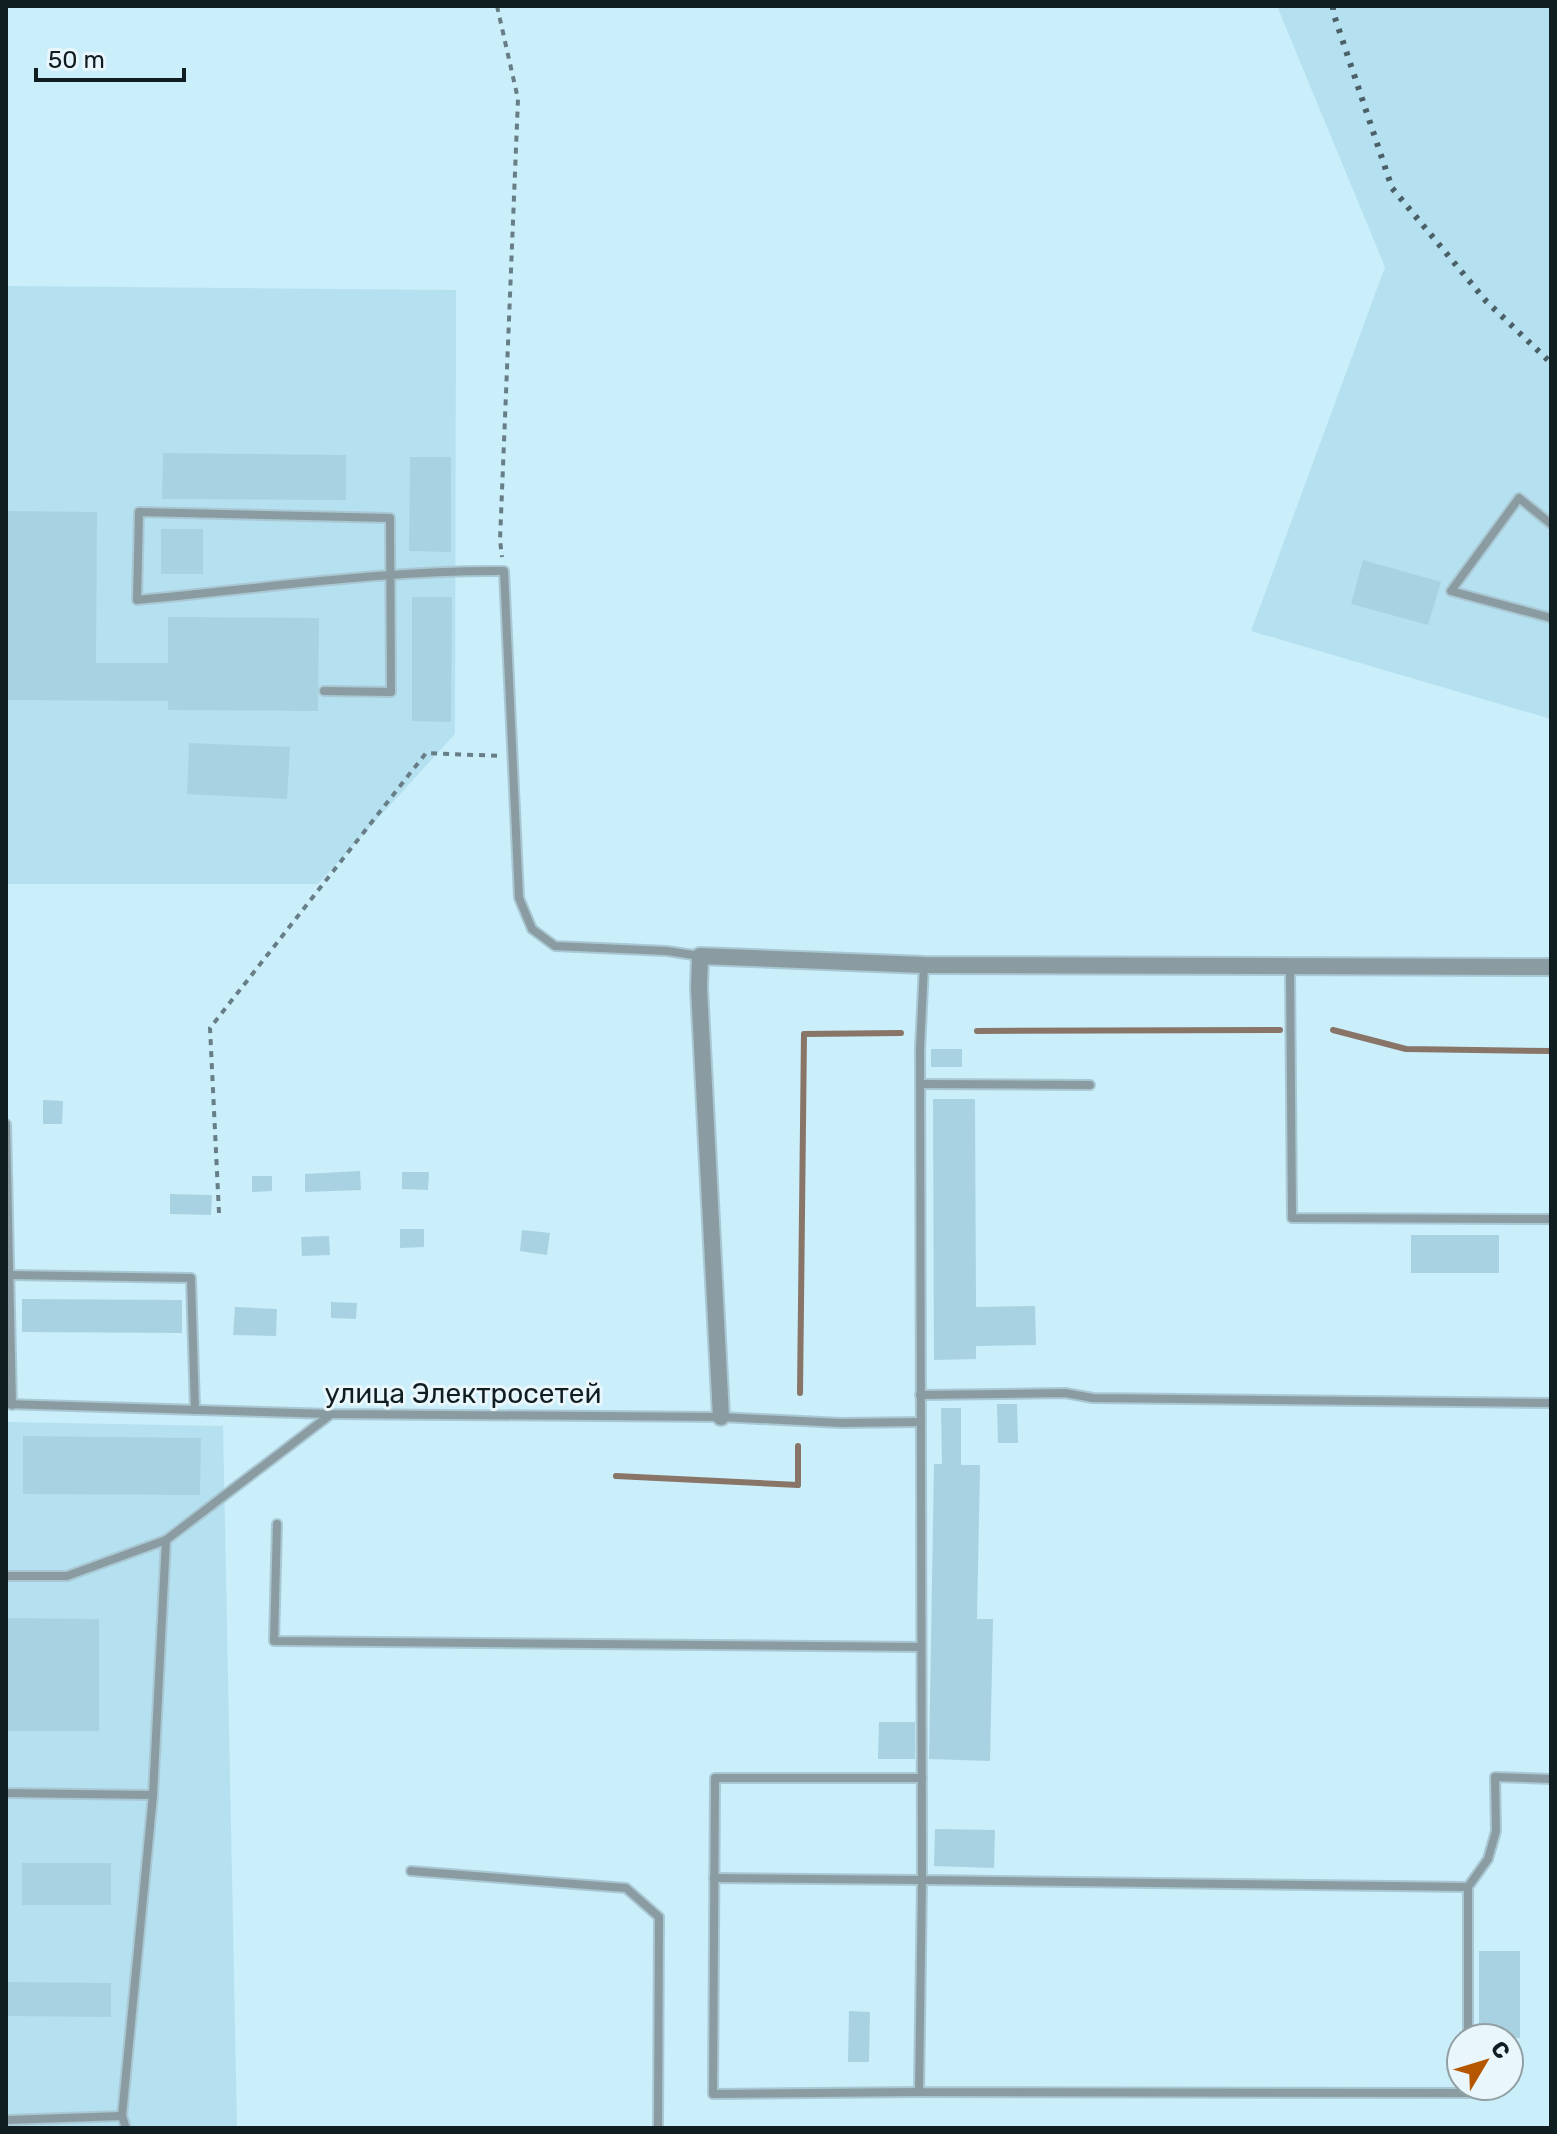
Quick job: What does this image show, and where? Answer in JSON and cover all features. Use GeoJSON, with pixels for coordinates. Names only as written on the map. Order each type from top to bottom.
{"type":"FeatureCollection","features":[{"type":"Feature","properties":{"kind":"street"},"geometry":{"type":"LineString","coordinates":[[721,1417],[699,988],[700,956],[924,965],[1551,967]]}},
{"type":"Feature","properties":{"kind":"lane"},"geometry":{"type":"LineString","coordinates":[[1551,524],[1519,498],[1451,591],[1551,618]]}},
{"type":"Feature","properties":{"kind":"lane"},"geometry":{"type":"LineString","coordinates":[[324,691],[391,692],[390,576],[390,518],[139,512],[137,600],[390,576],[452,570],[504,571],[519,898],[532,929],[555,946],[667,951],[700,956]]}},
{"type":"Feature","properties":{"kind":"lane"},"geometry":{"type":"LineString","coordinates":[[919,2092],[922,1880],[920,1084],[924,965]]}},
{"type":"Feature","properties":{"kind":"lane"},"geometry":{"type":"LineString","coordinates":[[1290,966],[1292,1218],[1551,1219]]}},
{"type":"Feature","properties":{"kind":"lane"},"geometry":{"type":"LineString","coordinates":[[920,1084],[1090,1085]]}},
{"type":"Feature","properties":{"kind":"lane"},"geometry":{"type":"LineString","coordinates":[[6,1124],[9,1404]]}},
{"type":"Feature","properties":{"kind":"lane"},"geometry":{"type":"LineString","coordinates":[[10,1275],[191,1278],[195,1410]]}},
{"type":"Feature","properties":{"kind":"lane"},"geometry":{"type":"LineString","coordinates":[[920,1395],[1065,1393],[1093,1398],[1551,1403]]}},
{"type":"Feature","properties":{"kind":"lane","name":"улица Электросетей"},"geometry":{"type":"LineString","coordinates":[[9,1404],[330,1414],[921,1422]]}},
{"type":"Feature","properties":{"kind":"lane"},"geometry":{"type":"LineString","coordinates":[[6,1576],[67,1576],[166,1540],[330,1414]]}},
{"type":"Feature","properties":{"kind":"lane"},"geometry":{"type":"LineString","coordinates":[[277,1524],[274,1641],[921,1647]]}},
{"type":"Feature","properties":{"kind":"lane"},"geometry":{"type":"LineString","coordinates":[[126,2128],[122,2116],[153,1795],[166,1540]]}},
{"type":"Feature","properties":{"kind":"lane"},"geometry":{"type":"LineString","coordinates":[[1468,2022],[1468,1887],[1488,1859],[1496,1831],[1495,1777],[1551,1779]]}},
{"type":"Feature","properties":{"kind":"lane"},"geometry":{"type":"LineString","coordinates":[[922,1778],[715,1778],[713,2094],[1445,2093]]}},
{"type":"Feature","properties":{"kind":"lane"},"geometry":{"type":"LineString","coordinates":[[6,1793],[153,1795]]}},
{"type":"Feature","properties":{"kind":"lane"},"geometry":{"type":"LineString","coordinates":[[411,1871],[626,1888],[659,1917],[658,2128]]}},
{"type":"Feature","properties":{"kind":"lane"},"geometry":{"type":"LineString","coordinates":[[714,1878],[1468,1887]]}},
{"type":"Feature","properties":{"kind":"lane"},"geometry":{"type":"LineString","coordinates":[[6,2120],[122,2116]]}},
{"type":"Feature","properties":{"kind":"path"},"geometry":{"type":"LineString","coordinates":[[497,6],[518,99],[500,540],[504,571]]}},
{"type":"Feature","properties":{"kind":"path"},"geometry":{"type":"LineString","coordinates":[[219,1213],[210,1028],[426,753],[511,756]]}},
{"type":"Feature","properties":{"kind":"shaded area"},"geometry":{"type":"Polygon","coordinates":[[[1277,6],[1551,6],[1551,719],[1251,631],[1385,267],[1277,6]]]}},
{"type":"Feature","properties":{"kind":"shaded area"},"geometry":{"type":"Polygon","coordinates":[[[6,286],[456,290],[455,734],[318,884],[6,884],[6,286]]]}},
{"type":"Feature","properties":{"kind":"shaded area"},"geometry":{"type":"Polygon","coordinates":[[[6,1422],[223,1426],[237,2128],[6,2128],[6,1422]]]}},
{"type":"Feature","properties":{"kind":"building"},"geometry":{"type":"Polygon","coordinates":[[[163,453],[346,455],[346,500],[162,499],[163,453]]]}},
{"type":"Feature","properties":{"kind":"building"},"geometry":{"type":"Polygon","coordinates":[[[410,457],[451,457],[451,552],[409,551],[410,457]]]}},
{"type":"Feature","properties":{"kind":"building"},"geometry":{"type":"Polygon","coordinates":[[[6,511],[97,512],[96,663],[168,663],[168,617],[319,618],[318,711],[168,710],[168,701],[6,700],[6,511]]]}},
{"type":"Feature","properties":{"kind":"building"},"geometry":{"type":"Polygon","coordinates":[[[161,529],[203,529],[203,574],[161,574],[161,529]]]}},
{"type":"Feature","properties":{"kind":"building"},"geometry":{"type":"Polygon","coordinates":[[[1363,560],[1441,582],[1428,625],[1351,604],[1363,560]]]}},
{"type":"Feature","properties":{"kind":"building"},"geometry":{"type":"Polygon","coordinates":[[[412,597],[452,597],[451,722],[412,721],[412,597]]]}},
{"type":"Feature","properties":{"kind":"building"},"geometry":{"type":"Polygon","coordinates":[[[189,743],[290,747],[287,799],[187,794],[189,743]]]}},
{"type":"Feature","properties":{"kind":"building"},"geometry":{"type":"Polygon","coordinates":[[[931,1049],[962,1049],[962,1067],[931,1067],[931,1049]]]}},
{"type":"Feature","properties":{"kind":"building"},"geometry":{"type":"Polygon","coordinates":[[[933,1099],[975,1099],[976,1307],[1035,1306],[1036,1345],[976,1346],[976,1359],[934,1360],[933,1099]]]}},
{"type":"Feature","properties":{"kind":"building"},"geometry":{"type":"Polygon","coordinates":[[[43,1100],[63,1101],[62,1124],[43,1124],[43,1100]]]}},
{"type":"Feature","properties":{"kind":"building"},"geometry":{"type":"Polygon","coordinates":[[[360,1171],[361,1190],[305,1192],[305,1174],[360,1171]]]}},
{"type":"Feature","properties":{"kind":"building"},"geometry":{"type":"Polygon","coordinates":[[[402,1172],[429,1172],[428,1190],[402,1189],[402,1172]]]}},
{"type":"Feature","properties":{"kind":"building"},"geometry":{"type":"Polygon","coordinates":[[[252,1176],[272,1176],[272,1191],[252,1192],[252,1176]]]}},
{"type":"Feature","properties":{"kind":"building"},"geometry":{"type":"Polygon","coordinates":[[[170,1194],[212,1195],[211,1215],[170,1214],[170,1194]]]}},
{"type":"Feature","properties":{"kind":"building"},"geometry":{"type":"Polygon","coordinates":[[[400,1229],[424,1229],[424,1247],[400,1248],[400,1229]]]}},
{"type":"Feature","properties":{"kind":"building"},"geometry":{"type":"Polygon","coordinates":[[[522,1230],[550,1233],[547,1255],[520,1251],[522,1230]]]}},
{"type":"Feature","properties":{"kind":"building"},"geometry":{"type":"Polygon","coordinates":[[[1411,1235],[1499,1235],[1499,1273],[1411,1273],[1411,1235]]]}},
{"type":"Feature","properties":{"kind":"building"},"geometry":{"type":"Polygon","coordinates":[[[329,1236],[330,1255],[302,1256],[301,1237],[329,1236]]]}},
{"type":"Feature","properties":{"kind":"building"},"geometry":{"type":"Polygon","coordinates":[[[22,1299],[182,1300],[182,1333],[22,1332],[22,1299]]]}},
{"type":"Feature","properties":{"kind":"building"},"geometry":{"type":"Polygon","coordinates":[[[331,1302],[357,1303],[356,1319],[331,1318],[331,1302]]]}},
{"type":"Feature","properties":{"kind":"building"},"geometry":{"type":"Polygon","coordinates":[[[235,1307],[277,1309],[276,1336],[233,1335],[235,1307]]]}},
{"type":"Feature","properties":{"kind":"building"},"geometry":{"type":"Polygon","coordinates":[[[997,1404],[1017,1404],[1018,1443],[998,1443],[997,1404]]]}},
{"type":"Feature","properties":{"kind":"building"},"geometry":{"type":"Polygon","coordinates":[[[941,1408],[961,1408],[961,1465],[980,1465],[977,1619],[993,1619],[990,1761],[929,1759],[934,1464],[942,1464],[941,1408]]]}},
{"type":"Feature","properties":{"kind":"building"},"geometry":{"type":"Polygon","coordinates":[[[23,1436],[201,1438],[200,1495],[23,1494],[23,1436]]]}},
{"type":"Feature","properties":{"kind":"building"},"geometry":{"type":"Polygon","coordinates":[[[6,1618],[99,1619],[99,1731],[6,1731],[6,1618]]]}},
{"type":"Feature","properties":{"kind":"building"},"geometry":{"type":"Polygon","coordinates":[[[879,1722],[915,1722],[915,1759],[878,1759],[879,1722]]]}},
{"type":"Feature","properties":{"kind":"building"},"geometry":{"type":"Polygon","coordinates":[[[935,1829],[995,1830],[994,1868],[934,1866],[935,1829]]]}},
{"type":"Feature","properties":{"kind":"building"},"geometry":{"type":"Polygon","coordinates":[[[22,1863],[111,1863],[111,1905],[22,1905],[22,1863]]]}},
{"type":"Feature","properties":{"kind":"building"},"geometry":{"type":"Polygon","coordinates":[[[1479,1951],[1520,1951],[1520,2022],[1479,2022],[1479,1951]]]}},
{"type":"Feature","properties":{"kind":"building"},"geometry":{"type":"Polygon","coordinates":[[[6,1982],[111,1983],[111,2017],[6,2016],[6,1982]]]}},
{"type":"Feature","properties":{"kind":"building"},"geometry":{"type":"Polygon","coordinates":[[[849,2011],[870,2012],[869,2062],[848,2062],[849,2011]]]}},
{"type":"Feature","properties":{"kind":"waterway"},"geometry":{"type":"LineString","coordinates":[[977,1031],[1280,1030]]}},
{"type":"Feature","properties":{"kind":"waterway"},"geometry":{"type":"LineString","coordinates":[[1333,1030],[1406,1049],[1551,1051]]}},
{"type":"Feature","properties":{"kind":"waterway"},"geometry":{"type":"LineString","coordinates":[[800,1393],[804,1034],[901,1033]]}},
{"type":"Feature","properties":{"kind":"waterway"},"geometry":{"type":"LineString","coordinates":[[616,1476],[798,1485],[798,1446]]}},
{"type":"Feature","properties":{"kind":"railway"},"geometry":{"type":"LineString","coordinates":[[1333,6],[1392,188],[1486,301],[1551,363]]}}]}
